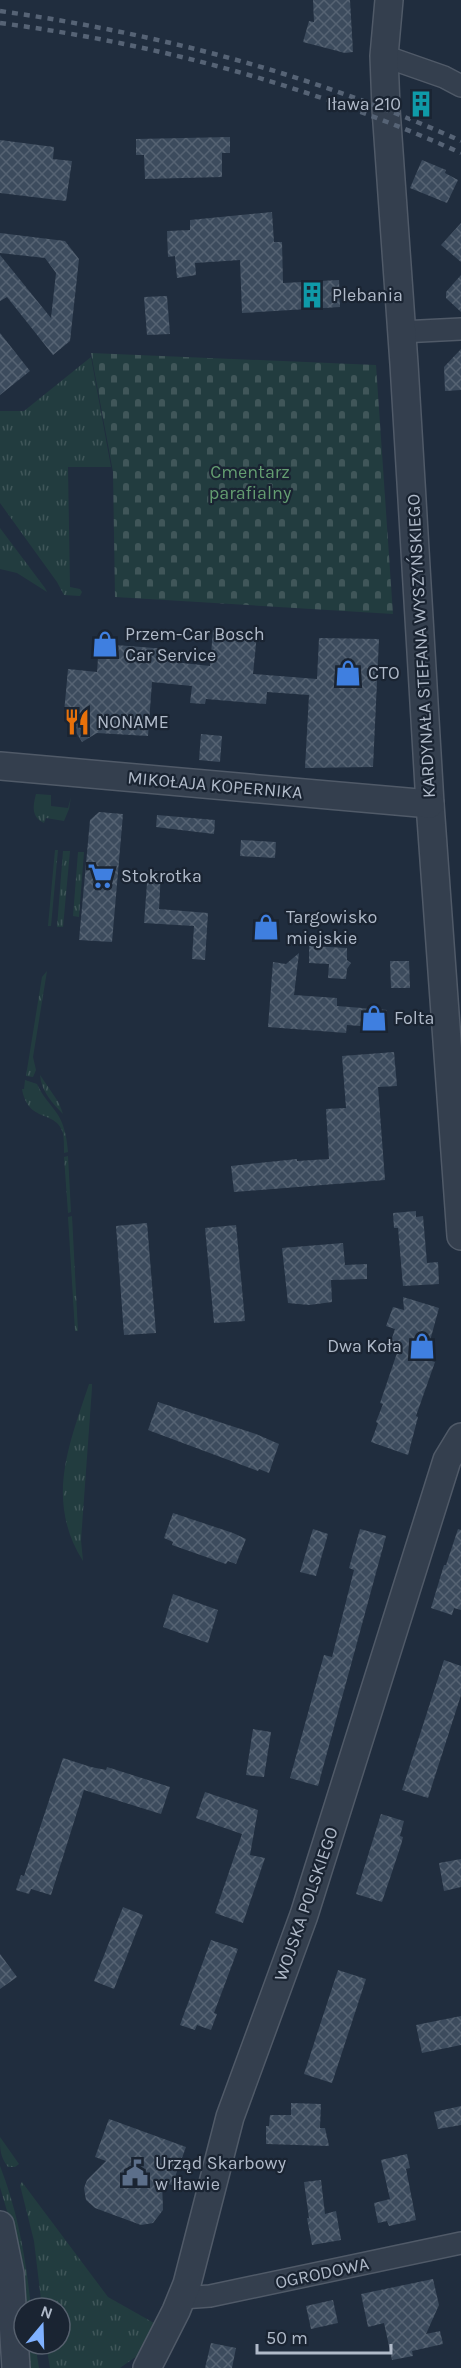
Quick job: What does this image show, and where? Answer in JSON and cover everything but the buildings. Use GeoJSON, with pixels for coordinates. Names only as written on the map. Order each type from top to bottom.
{"type":"FeatureCollection","features":[{"type":"Feature","properties":{"kind":"street","name":"KARDYNAŁA STEFANA WYSZYŃSKIEGO"},"geometry":{"type":"LineString","coordinates":[[389,0],[384,56],[386,109],[430,804],[461,1236]]}},
{"type":"Feature","properties":{"kind":"street"},"geometry":{"type":"LineString","coordinates":[[384,56],[444,77],[461,86]]}},
{"type":"Feature","properties":{"kind":"street"},"geometry":{"type":"LineString","coordinates":[[401,332],[461,329]]}},
{"type":"Feature","properties":{"kind":"street","name":"MIKOŁAJA KOPERNIKA"},"geometry":{"type":"LineString","coordinates":[[0,765],[430,804]]}},
{"type":"Feature","properties":{"kind":"street","name":"WOJSKA POLSKIEGO"},"geometry":{"type":"LineString","coordinates":[[147,2368],[182,2298],[230,2117],[304,1915],[447,1460],[461,1437]]}},
{"type":"Feature","properties":{"kind":"street"},"geometry":{"type":"LineString","coordinates":[[0,2225],[10,2274],[18,2366]]}},
{"type":"Feature","properties":{"kind":"street","name":"OGRODOWA"},"geometry":{"type":"LineString","coordinates":[[182,2298],[210,2296],[461,2243]]}},
{"type":"Feature","properties":{"kind":"green space","name":"Cmentarz parafialny"},"geometry":{"type":"Polygon","coordinates":[[[91,353],[376,365],[393,614],[115,597],[113,472],[91,353]]]}},
{"type":"Feature","properties":{"kind":"green space"},"geometry":{"type":"Polygon","coordinates":[[[91,357],[111,467],[68,467],[70,587],[80,589],[82,592],[80,596],[64,595],[0,503],[0,411],[24,411],[91,357]]]}},
{"type":"Feature","properties":{"kind":"green space"},"geometry":{"type":"Polygon","coordinates":[[[0,528],[47,592],[17,573],[0,569],[0,528]]]}},
{"type":"Feature","properties":{"kind":"green space"},"geometry":{"type":"Polygon","coordinates":[[[36,794],[51,795],[51,806],[68,808],[71,797],[69,809],[64,821],[46,818],[44,823],[40,821],[34,811],[36,794]]]}},
{"type":"Feature","properties":{"kind":"green space"},"geometry":{"type":"Polygon","coordinates":[[[55,850],[58,850],[51,926],[48,926],[55,850]]]}},
{"type":"Feature","properties":{"kind":"green space"},"geometry":{"type":"Polygon","coordinates":[[[63,851],[70,851],[63,927],[57,927],[63,851]]]}},
{"type":"Feature","properties":{"kind":"green space"},"geometry":{"type":"Polygon","coordinates":[[[78,852],[84,852],[79,917],[73,916],[78,852]]]}},
{"type":"Feature","properties":{"kind":"green space"},"geometry":{"type":"Polygon","coordinates":[[[47,971],[33,1057],[36,1070],[33,1077],[26,1076],[42,977],[47,971]]]}},
{"type":"Feature","properties":{"kind":"green space"},"geometry":{"type":"Polygon","coordinates":[[[40,1075],[59,1103],[63,1114],[45,1092],[40,1075]]]}},
{"type":"Feature","properties":{"kind":"green space"},"geometry":{"type":"Polygon","coordinates":[[[25,1080],[37,1084],[58,1115],[64,1128],[68,1152],[64,1153],[63,1133],[59,1126],[36,1112],[25,1100],[22,1089],[24,1089],[25,1080]]]}},
{"type":"Feature","properties":{"kind":"green space"},"geometry":{"type":"Polygon","coordinates":[[[68,1156],[71,1212],[68,1213],[64,1157],[68,1156]]]}},
{"type":"Feature","properties":{"kind":"green space"},"geometry":{"type":"Polygon","coordinates":[[[72,1216],[78,1331],[75,1331],[68,1217],[72,1216]]]}},
{"type":"Feature","properties":{"kind":"green space"},"geometry":{"type":"Polygon","coordinates":[[[89,1384],[92,1384],[92,1388],[81,1540],[83,1561],[72,1539],[65,1517],[63,1495],[68,1451],[89,1384]]]}},
{"type":"Feature","properties":{"kind":"green space"},"geometry":{"type":"Polygon","coordinates":[[[0,2137],[19,2164],[15,2167],[8,2167],[3,2160],[0,2137]]]}},
{"type":"Feature","properties":{"kind":"green space"},"geometry":{"type":"Polygon","coordinates":[[[0,2166],[12,2201],[20,2236],[30,2296],[22,2296],[9,2218],[0,2187],[0,2166]]]}},
{"type":"Feature","properties":{"kind":"green space"},"geometry":{"type":"Polygon","coordinates":[[[22,2182],[108,2297],[154,2323],[137,2356],[120,2368],[50,2368],[48,2356],[72,2356],[72,2296],[41,2296],[34,2241],[20,2185],[22,2182]]]}},
{"type":"Feature","properties":{"kind":"green space"},"geometry":{"type":"Polygon","coordinates":[[[29,2356],[37,2356],[39,2368],[31,2368],[29,2356]]]}},
{"type":"Feature","properties":{"kind":"railway"},"geometry":{"type":"LineString","coordinates":[[0,11],[119,32],[292,76],[405,117],[461,141]]}},
{"type":"Feature","properties":{"kind":"railway"},"geometry":{"type":"LineString","coordinates":[[0,23],[119,43],[235,71],[349,108],[461,153]]}},
{"type":"Feature","properties":{"kind":"place","name":"Iława 210"},"geometry":{"type":"Point","coordinates":[421,104]}},
{"type":"Feature","properties":{"kind":"place","name":"Plebania"},"geometry":{"type":"Point","coordinates":[312,295]}},
{"type":"Feature","properties":{"kind":"place","name":"Przem-Car Bosch Car Service"},"geometry":{"type":"Point","coordinates":[105,644]}},
{"type":"Feature","properties":{"kind":"place","name":"CTO"},"geometry":{"type":"Point","coordinates":[348,673]}},
{"type":"Feature","properties":{"kind":"place","name":"NONAME"},"geometry":{"type":"Point","coordinates":[77,722]}},
{"type":"Feature","properties":{"kind":"place","name":"Stokrotka"},"geometry":{"type":"Point","coordinates":[101,876]}},
{"type":"Feature","properties":{"kind":"place","name":"Targowisko miejskie"},"geometry":{"type":"Point","coordinates":[266,927]}},
{"type":"Feature","properties":{"kind":"place","name":"Folta"},"geometry":{"type":"Point","coordinates":[374,1018]}},
{"type":"Feature","properties":{"kind":"place","name":"Dwa Koła"},"geometry":{"type":"Point","coordinates":[422,1346]}},
{"type":"Feature","properties":{"kind":"place","name":"Urząd Skarbowy w Iławie"},"geometry":{"type":"Point","coordinates":[135,2173]}}]}
